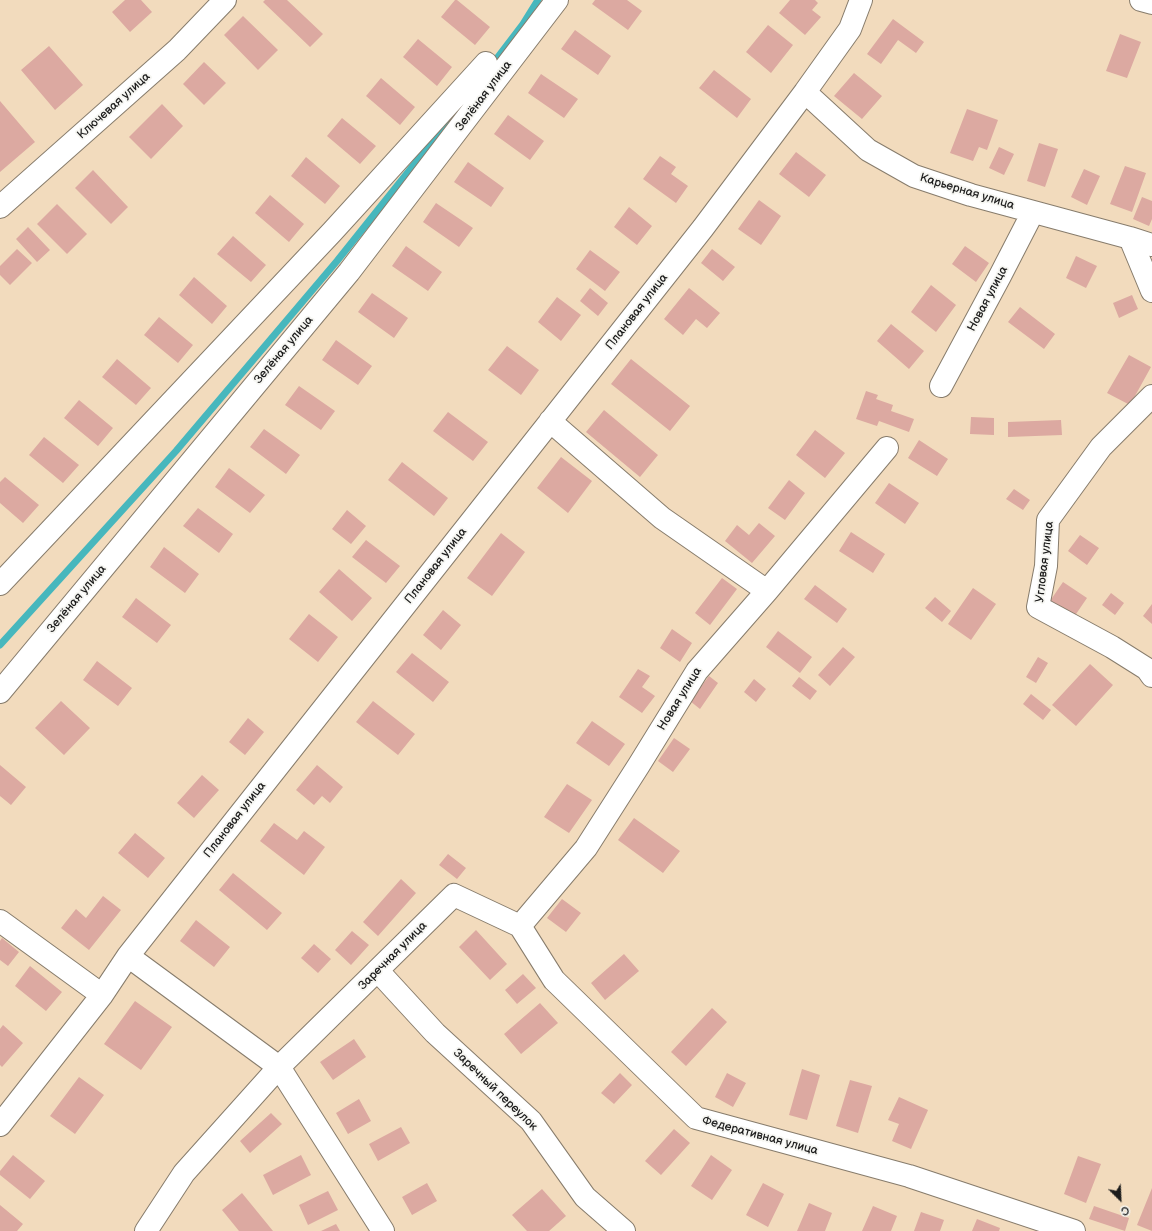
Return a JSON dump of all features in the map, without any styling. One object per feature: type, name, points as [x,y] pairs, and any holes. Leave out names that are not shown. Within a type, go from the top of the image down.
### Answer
[{"type":"street","name":"Ключевая улица","points":[[1,206],[177,50],[225,0]]},
{"type":"street","name":"Зелёная улица","points":[[0,692],[349,272],[557,0]]},
{"type":"street","name":"Плановая улица","points":[[0,1125],[102,995],[128,956],[703,228],[805,92],[850,28],[861,0]]},
{"type":"street","points":[[1141,0],[1152,3]]},
{"type":"street","name":"Зелёная улица","points":[[0,584],[327,238],[486,63]]},
{"type":"street","name":"Карьерная улица","points":[[805,92],[868,150],[914,176],[1033,212],[1152,245]]},
{"type":"street","name":"Новая улица","points":[[941,386],[1033,212]]},
{"type":"street","points":[[1130,238],[1152,291]]},
{"type":"street","name":"Угловая улица","points":[[1152,396],[1100,447],[1048,520],[1046,566],[1038,607],[1112,647],[1147,669],[1152,676]]},
{"type":"street","points":[[550,421],[662,518],[767,591]]},
{"type":"street","name":"Новая улица","points":[[520,926],[586,848],[639,765],[696,670],[767,591],[887,448]]},
{"type":"street","name":"Заречная улица","points":[[146,1231],[184,1173],[279,1067],[454,895],[520,926]]},
{"type":"street","points":[[0,921],[102,995]]},
{"type":"street","name":"Федеративная улица","points":[[520,926],[554,980],[696,1118],[909,1176],[1074,1231]]},
{"type":"street","points":[[128,956],[279,1067],[383,1231]]},
{"type":"street","name":"Заречный переулок","points":[[378,971],[435,1033],[531,1122],[585,1197],[624,1231]]},
{"type":"building","points":[[125,0],[141,0],[152,12],[130,32],[112,12]]},
{"type":"building","points":[[265,0],[287,0],[323,34],[310,47],[263,2]]},
{"type":"building","points":[[455,0],[457,0],[490,27],[475,45],[441,17]]},
{"type":"building","points":[[595,0],[627,0],[642,11],[628,30],[592,4]]},
{"type":"building","points":[[790,0],[815,0],[818,3],[812,10],[821,17],[805,35],[779,13]]},
{"type":"building","points":[[243,16],[278,50],[258,70],[224,35]]},
{"type":"building","points":[[893,19],[924,42],[916,53],[898,40],[881,64],[867,54]]},
{"type":"building","points":[[768,25],[793,45],[771,73],[746,52]]},
{"type":"building","points":[[575,30],[611,56],[598,75],[561,49]]},
{"type":"building","points":[[1120,34],[1141,42],[1127,78],[1106,71]]},
{"type":"building","points":[[418,39],[452,67],[437,86],[403,57]]},
{"type":"building","points":[[49,46],[83,85],[55,110],[21,70]]},
{"type":"building","points":[[204,62],[226,83],[204,105],[183,84]]},
{"type":"building","points":[[714,70],[751,99],[737,118],[699,88]]},
{"type":"building","points":[[854,73],[882,96],[862,119],[834,96]]},
{"type":"building","points":[[541,74],[578,99],[564,118],[528,93]]},
{"type":"building","points":[[381,78],[415,107],[400,125],[366,96]]},
{"type":"building","points":[[0,101],[35,142],[0,172]]},
{"type":"building","points":[[162,104],[183,126],[151,159],[129,137]]},
{"type":"building","points":[[967,109],[998,120],[987,150],[979,147],[973,161],[950,153]]},
{"type":"building","points":[[508,115],[544,141],[530,160],[494,134]]},
{"type":"building","points":[[342,118],[376,146],[360,164],[327,136]]},
{"type":"building","points":[[1039,143],[1058,149],[1045,187],[1027,181]]},
{"type":"building","points":[[999,147],[1014,154],[1004,175],[989,168]]},
{"type":"building","points":[[796,152],[826,175],[809,197],[779,174]]},
{"type":"building","points":[[660,156],[676,167],[671,174],[688,186],[676,203],[643,179]]},
{"type":"building","points":[[306,157],[340,186],[325,204],[291,176]]},
{"type":"building","points":[[468,162],[504,188],[491,207],[454,182]]},
{"type":"building","points":[[1125,166],[1146,173],[1132,212],[1110,204]]},
{"type":"building","points":[[1084,169],[1100,176],[1087,205],[1071,197]]},
{"type":"building","points":[[93,170],[128,207],[111,224],[75,188]]},
{"type":"building","points":[[270,195],[304,224],[289,242],[255,213]]},
{"type":"building","points":[[1142,197],[1152,201],[1152,219],[1149,226],[1133,219]]},
{"type":"building","points":[[759,200],[781,216],[761,245],[738,229]]},
{"type":"building","points":[[436,203],[473,228],[459,247],[423,222]]},
{"type":"building","points":[[57,204],[87,234],[67,254],[37,224]]},
{"type":"building","points":[[629,207],[652,226],[637,245],[614,227]]},
{"type":"building","points":[[28,227],[50,250],[37,262],[16,239]]},
{"type":"building","points":[[233,236],[266,265],[251,282],[217,254]]},
{"type":"building","points":[[406,246],[442,272],[428,291],[392,266]]},
{"type":"building","points":[[965,246],[989,263],[976,282],[952,264]]},
{"type":"building","points":[[17,249],[32,263],[10,285],[0,275],[0,266]]},
{"type":"building","points":[[712,249],[735,267],[723,281],[701,263]]},
{"type":"building","points":[[590,250],[620,272],[605,291],[576,269]]},
{"type":"building","points":[[1076,256],[1097,266],[1086,288],[1066,278]]},
{"type":"building","points":[[194,277],[227,306],[212,324],[179,295]]},
{"type":"building","points":[[931,285],[956,305],[936,332],[911,312]]},
{"type":"building","points":[[590,288],[608,303],[598,316],[580,301]]},
{"type":"building","points":[[689,288],[720,313],[707,328],[696,319],[683,335],[664,319]]},
{"type":"building","points":[[372,293],[408,318],[394,338],[358,312]]},
{"type":"building","points":[[1132,295],[1138,309],[1119,318],[1113,303]]},
{"type":"building","points":[[557,297],[581,315],[561,341],[538,322]]},
{"type":"building","points":[[1020,307],[1055,334],[1044,349],[1008,322]]},
{"type":"building","points":[[159,317],[193,345],[178,363],[144,335]]},
{"type":"building","points":[[891,324],[924,351],[909,369],[877,341]]},
{"type":"building","points":[[336,340],[372,366],[358,385],[322,360]]},
{"type":"building","points":[[507,346],[539,370],[521,395],[488,370]]},
{"type":"building","points":[[1129,355],[1151,367],[1130,405],[1107,393]]},
{"type":"building","points":[[117,359],[151,388],[136,405],[102,377]]},
{"type":"building","points":[[631,359],[690,406],[670,431],[611,384]]},
{"type":"building","points":[[299,386],[335,411],[321,430],[285,405]]},
{"type":"building","points":[[866,391],[878,395],[876,399],[893,405],[891,411],[914,419],[909,432],[879,421],[877,426],[856,419]]},
{"type":"building","points":[[79,400],[113,428],[98,446],[64,418]]},
{"type":"building","points":[[604,410],[658,455],[640,477],[586,432]]},
{"type":"building","points":[[448,412],[488,442],[473,461],[433,431]]},
{"type":"building","points":[[971,417],[994,418],[994,435],[970,434]]},
{"type":"building","points":[[1061,420],[1062,435],[1008,437],[1008,422]]},
{"type":"building","points":[[264,429],[300,455],[286,474],[250,447]]},
{"type":"building","points":[[815,430],[845,453],[825,478],[796,455]]},
{"type":"building","points":[[44,437],[79,465],[63,483],[29,455]]},
{"type":"building","points":[[919,440],[948,459],[937,476],[908,458]]},
{"type":"building","points":[[561,457],[592,481],[568,513],[537,488]]},
{"type":"building","points":[[402,462],[448,498],[434,516],[388,480]]},
{"type":"building","points":[[229,468],[265,495],[250,513],[215,487]]},
{"type":"building","points":[[5,477],[39,505],[23,523],[0,503],[0,482]]},
{"type":"building","points":[[789,480],[805,493],[785,520],[768,508]]},
{"type":"building","points":[[889,483],[919,503],[905,524],[875,503]]},
{"type":"building","points":[[1014,489],[1030,500],[1023,510],[1006,499]]},
{"type":"building","points":[[198,508],[233,534],[219,553],[183,526]]},
{"type":"building","points":[[347,510],[366,526],[351,544],[332,529]]},
{"type":"building","points":[[759,523],[775,536],[752,563],[725,541],[737,525],[749,535]]},
{"type":"building","points":[[851,532],[885,554],[873,573],[839,551]]},
{"type":"building","points":[[501,533],[525,552],[492,596],[467,578]]},
{"type":"building","points":[[1080,535],[1099,548],[1087,565],[1068,551]]},
{"type":"building","points":[[366,540],[400,566],[386,583],[352,557]]},
{"type":"building","points":[[164,547],[199,574],[185,593],[150,567]]},
{"type":"building","points":[[339,569],[372,598],[352,621],[319,592]]},
{"type":"building","points":[[722,578],[737,589],[710,625],[695,613]]},
{"type":"building","points":[[1063,582],[1087,598],[1074,617],[1050,601]]},
{"type":"building","points":[[815,585],[847,609],[837,623],[804,599]]},
{"type":"building","points":[[973,588],[996,604],[971,640],[948,624]]},
{"type":"building","points":[[1111,593],[1124,603],[1115,615],[1102,605]]},
{"type":"building","points":[[935,597],[951,611],[942,622],[925,608]]},
{"type":"building","points":[[136,598],[171,625],[157,643],[122,617]]},
{"type":"building","points":[[1152,604],[1152,624],[1143,616]]},
{"type":"building","points":[[443,610],[461,625],[441,650],[423,635]]},
{"type":"building","points":[[309,614],[338,637],[318,662],[289,639]]},
{"type":"building","points":[[672,629],[692,643],[680,662],[660,648]]},
{"type":"building","points":[[778,631],[812,657],[800,673],[766,647]]},
{"type":"building","points":[[843,647],[855,657],[830,686],[818,675]]},
{"type":"building","points":[[412,653],[449,682],[433,702],[396,672]]},
{"type":"building","points":[[1038,657],[1048,663],[1036,683],[1026,677]]},
{"type":"building","points":[[97,661],[132,688],[118,706],[83,680]]},
{"type":"building","points":[[1090,664],[1113,685],[1076,726],[1052,705]]},
{"type":"building","points":[[638,669],[650,676],[642,687],[655,696],[642,713],[619,697]]},
{"type":"building","points":[[709,676],[718,683],[700,709],[690,701]]},
{"type":"building","points":[[799,677],[817,691],[810,700],[792,686]]},
{"type":"building","points":[[754,679],[766,689],[756,702],[744,692]]},
{"type":"building","points":[[1031,694],[1051,710],[1043,720],[1023,704]]},
{"type":"building","points":[[61,701],[90,728],[64,755],[35,728]]},
{"type":"building","points":[[373,701],[415,734],[398,755],[356,722]]},
{"type":"building","points":[[248,718],[264,732],[245,755],[229,742]]},
{"type":"building","points":[[592,721],[625,744],[609,766],[576,743]]},
{"type":"building","points":[[674,738],[690,749],[673,772],[658,761]]},
{"type":"building","points":[[0,765],[26,787],[11,805],[0,796]]},
{"type":"building","points":[[317,765],[343,787],[330,803],[322,796],[314,805],[296,790]]},
{"type":"building","points":[[202,775],[219,790],[194,818],[177,803]]},
{"type":"building","points":[[567,784],[592,800],[569,833],[544,817]]},
{"type":"building","points":[[634,818],[680,851],[663,873],[618,840]]},
{"type":"building","points":[[274,823],[297,840],[304,831],[325,847],[304,875],[260,841]]},
{"type":"building","points":[[135,833],[165,858],[148,878],[118,853]]},
{"type":"building","points":[[448,854],[466,868],[457,879],[439,865]]},
{"type":"building","points":[[233,873],[282,913],[267,930],[219,890]]},
{"type":"building","points":[[401,879],[416,893],[378,936],[363,922]]},
{"type":"building","points":[[103,896],[121,910],[89,950],[61,928],[76,909],[86,918]]},
{"type":"building","points":[[562,899],[581,913],[566,932],[547,918]]},
{"type":"building","points":[[196,920],[230,947],[214,967],[180,941]]},
{"type":"building","points":[[476,930],[507,964],[490,980],[459,947]]},
{"type":"building","points":[[352,931],[369,945],[351,965],[335,950]]},
{"type":"building","points":[[2,938],[19,952],[8,966],[0,960],[0,941]]},
{"type":"building","points":[[314,944],[331,959],[318,973],[301,958]]},
{"type":"building","points":[[624,954],[639,971],[605,1000],[591,983]]},
{"type":"building","points":[[30,966],[62,992],[46,1011],[15,986]]},
{"type":"building","points":[[523,974],[536,988],[517,1004],[505,990]]},
{"type":"building","points":[[135,1001],[172,1027],[141,1070],[104,1044]]},
{"type":"building","points":[[540,1003],[558,1023],[521,1054],[504,1034]]},
{"type":"building","points":[[712,1008],[727,1022],[686,1066],[671,1052]]},
{"type":"building","points":[[3,1025],[23,1043],[2,1067],[0,1065],[0,1029]]},
{"type":"building","points":[[354,1039],[366,1057],[333,1080],[320,1062]]},
{"type":"building","points":[[802,1069],[820,1075],[807,1120],[789,1115]]},
{"type":"building","points":[[620,1073],[632,1085],[614,1104],[601,1093]]},
{"type":"building","points":[[727,1073],[746,1083],[733,1107],[715,1097]]},
{"type":"building","points":[[79,1077],[104,1095],[75,1134],[50,1116]]},
{"type":"building","points":[[850,1080],[872,1086],[858,1133],[836,1126]]},
{"type":"building","points":[[899,1097],[928,1110],[911,1149],[892,1141],[899,1124],[888,1120]]},
{"type":"building","points":[[359,1099],[371,1121],[348,1134],[336,1113]]},
{"type":"building","points":[[271,1113],[282,1124],[250,1153],[240,1141]]},
{"type":"building","points":[[401,1127],[410,1143],[378,1161],[369,1144]]},
{"type":"building","points":[[674,1129],[690,1143],[661,1175],[645,1161]]},
{"type":"building","points":[[13,1155],[45,1181],[30,1199],[0,1175],[0,1171]]},
{"type":"building","points":[[301,1155],[311,1175],[273,1195],[263,1175]]},
{"type":"building","points":[[711,1155],[732,1170],[712,1200],[691,1186]]},
{"type":"building","points":[[1078,1156],[1101,1164],[1086,1203],[1064,1194]]},
{"type":"building","points":[[427,1183],[437,1201],[412,1215],[402,1197]]},
{"type":"building","points":[[763,1183],[784,1194],[768,1227],[746,1215]]},
{"type":"building","points":[[1152,1188],[1152,1231],[1137,1225]]},
{"type":"building","points":[[542,1189],[566,1216],[549,1231],[527,1231],[512,1215]]},
{"type":"building","points":[[328,1191],[338,1210],[308,1225],[299,1205]]},
{"type":"building","points":[[242,1193],[273,1231],[239,1231],[222,1210]]},
{"type":"building","points":[[809,1203],[832,1213],[825,1231],[797,1231]]},
{"type":"building","points":[[0,1205],[23,1224],[17,1231],[0,1231]]},
{"type":"building","points":[[873,1206],[897,1216],[891,1231],[862,1231]]},
{"type":"building","points":[[1094,1206],[1129,1218],[1125,1231],[1089,1219]]},
{"type":"building","points":[[921,1212],[944,1220],[940,1231],[914,1231]]},
{"type":"building","points":[[977,1219],[1000,1228],[999,1231],[972,1231]]},
{"type":"building","points":[[336,1224],[340,1231],[321,1231]]},
{"type":"waterway","points":[[491,66],[523,24],[538,0]]},
{"type":"waterway","points":[[0,645],[176,451],[337,261],[461,106]]}]
